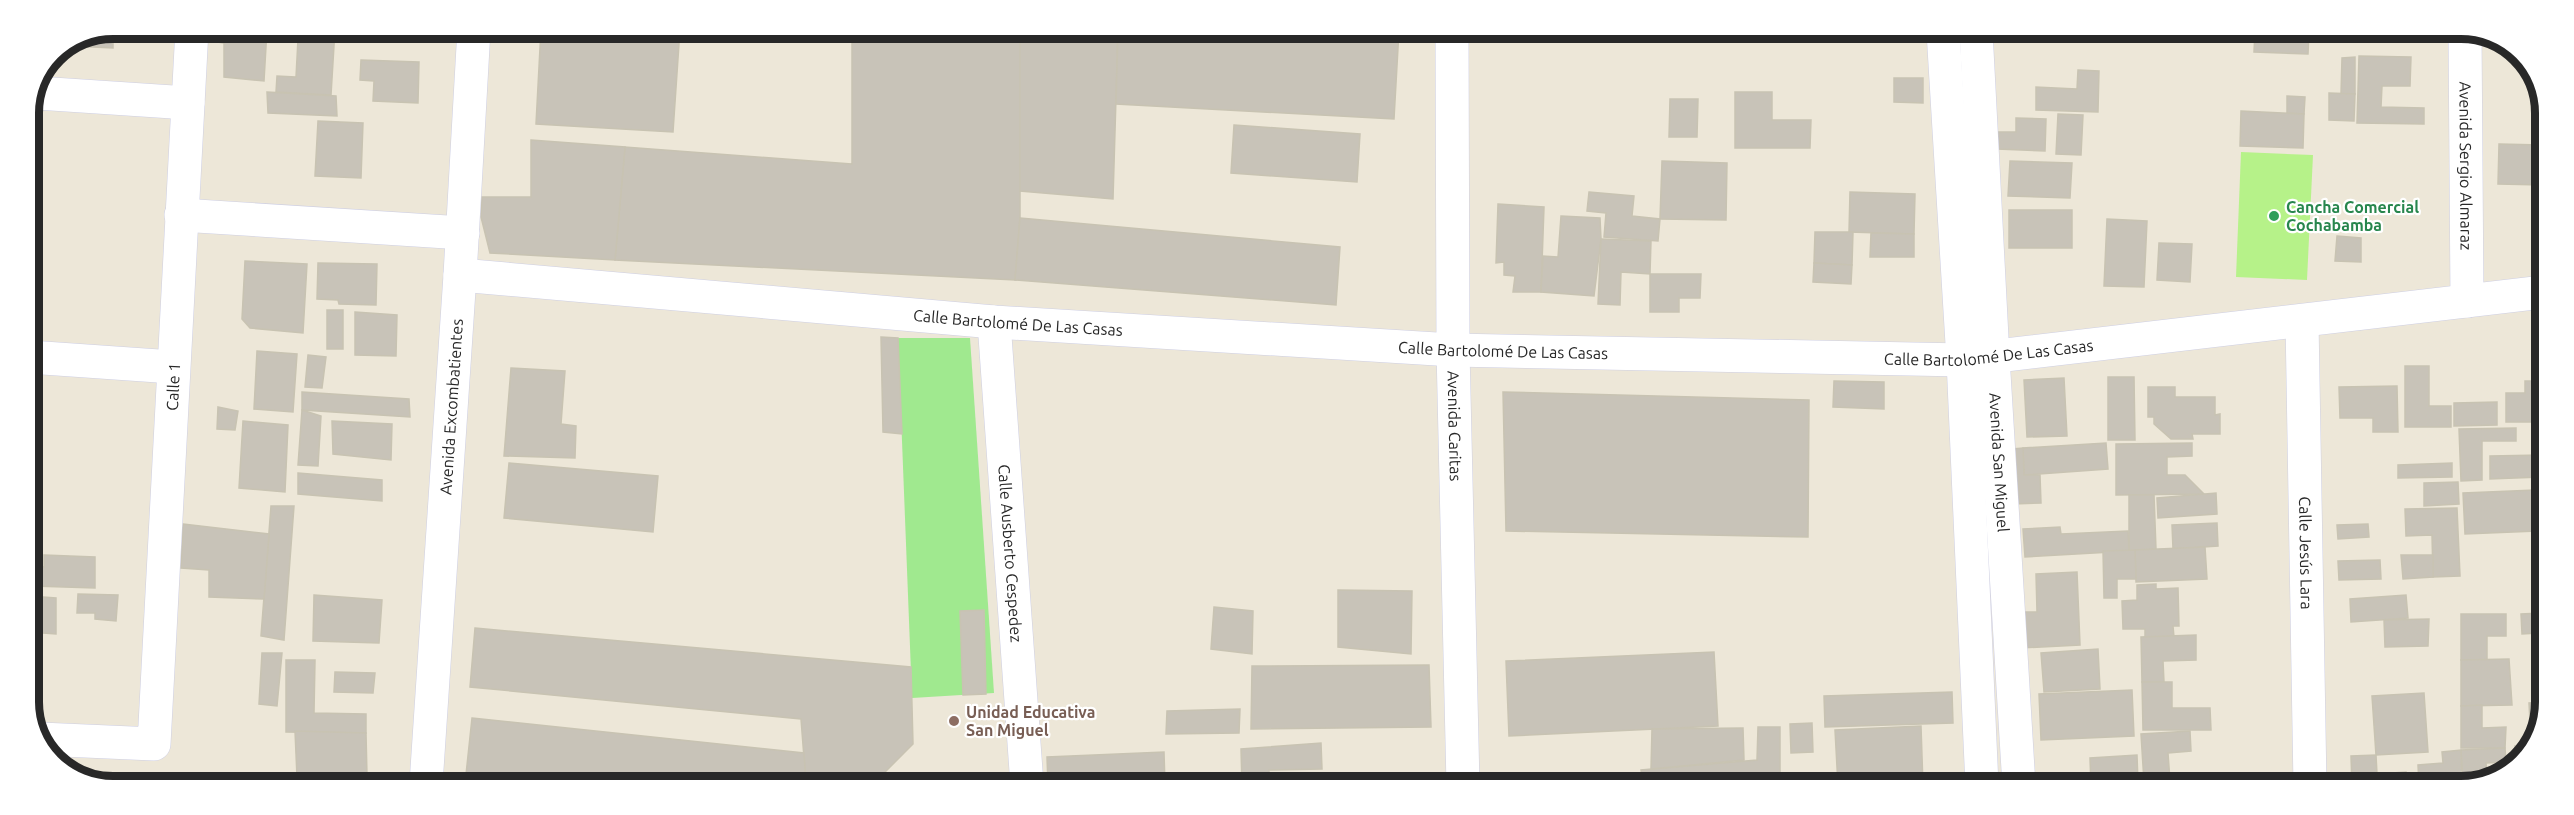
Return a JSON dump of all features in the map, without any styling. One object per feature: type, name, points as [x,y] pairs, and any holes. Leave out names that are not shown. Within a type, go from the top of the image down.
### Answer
[{"type":"street","name":"Calle 1","points":[[49,739],[154,744],[191,39]]},
{"type":"street","name":"Avenida Excombatientes","points":[[427,776],[463,234],[473,39]]},
{"type":"street","name":"Avenida Caritas","points":[[1452,39],[1454,350],[1463,776]]},
{"type":"street","name":"Avenida San Miguel","points":[[1944,39],[1978,359],[2018,776]]},
{"type":"street","name":"Avenida San Miguel","points":[[1976,39],[1982,776]]},
{"type":"street","name":"Avenida Sergio Almaraz","points":[[2465,39],[2467,300]]},
{"type":"street","points":[[42,93],[188,103]]},
{"type":"street","points":[[181,215],[463,234]]},
{"type":"street","name":"Calle Bartolomé De Las Casas","points":[[460,275],[993,322],[1454,350],[1978,359],[2535,293]]},
{"type":"street","name":"Calle Jesús Lara","points":[[2302,321],[2310,776]]},
{"type":"street","name":"Calle Ausberto Cespedez","points":[[993,322],[1026,776]]},
{"type":"street","points":[[39,358],[173,367]]},
{"type":"green space","name":"Cancha Comercial Cochabamba","points":[[2241,152],[2313,155],[2307,280],[2236,277]]},
{"type":"green space","points":[[898,338],[970,338],[994,693],[912,698]]},
{"type":"building","points":[[113,39],[113,48],[81,46],[98,40]]},
{"type":"building","points":[[218,39],[266,39],[264,81],[224,77],[224,43],[218,42]]},
{"type":"building","points":[[298,39],[334,39],[331,95],[276,92],[277,76],[296,77]]},
{"type":"building","points":[[540,39],[679,39],[673,132],[536,124]]},
{"type":"building","points":[[852,39],[1020,39],[1020,218],[1015,280],[615,260],[625,147],[852,164]]},
{"type":"building","points":[[1020,39],[1118,39],[1113,199],[1020,191]]},
{"type":"building","points":[[1118,39],[1398,39],[1394,119],[1116,104]]},
{"type":"building","points":[[2035,39],[2063,39],[2063,41]]},
{"type":"building","points":[[2255,39],[2309,39],[2308,54],[2254,52]]},
{"type":"building","points":[[2359,56],[2411,57],[2410,86],[2382,86],[2381,107],[2424,108],[2424,124],[2357,123]]},
{"type":"building","points":[[2355,57],[2355,94],[2341,94],[2342,58]]},
{"type":"building","points":[[361,60],[419,62],[418,103],[373,101],[374,81],[360,80]]},
{"type":"building","points":[[2078,70],[2099,71],[2098,112],[2036,110],[2036,87],[2077,89]]},
{"type":"building","points":[[1894,78],[1923,78],[1923,103],[1894,102]]},
{"type":"building","points":[[267,92],[336,96],[337,116],[268,113]]},
{"type":"building","points":[[1735,92],[1772,92],[1772,120],[1811,120],[1810,148],[1735,148]]},
{"type":"building","points":[[2329,93],[2355,94],[2354,121],[2329,120]]},
{"type":"building","points":[[2287,96],[2305,97],[2304,114],[2287,113]]},
{"type":"building","points":[[1670,99],[1698,99],[1697,137],[1669,137]]},
{"type":"building","points":[[2241,111],[2304,114],[2303,148],[2240,146]]},
{"type":"building","points":[[2058,114],[2083,115],[2081,155],[2056,154]]},
{"type":"building","points":[[2016,118],[2046,119],[2045,151],[1997,149],[1998,132],[2016,132]]},
{"type":"building","points":[[318,121],[363,123],[361,178],[315,176]]},
{"type":"building","points":[[1234,125],[1360,134],[1357,182],[1231,173]]},
{"type":"building","points":[[531,140],[625,147],[615,260],[490,253],[481,217],[482,197],[531,197]]},
{"type":"building","points":[[2499,144],[2535,145],[2535,185],[2498,184]]},
{"type":"building","points":[[1662,161],[1727,163],[1726,220],[1660,219]]},
{"type":"building","points":[[2010,161],[2072,163],[2070,198],[2008,196]]},
{"type":"building","points":[[1589,192],[1634,196],[1632,216],[1660,219],[1658,241],[1604,237],[1606,213],[1587,211]]},
{"type":"building","points":[[1850,192],[1915,194],[1914,234],[1849,232]]},
{"type":"building","points":[[1498,204],[1544,207],[1541,292],[1513,292],[1515,276],[1504,275],[1504,262],[1496,263]]},
{"type":"building","points":[[2009,210],[2072,210],[2072,248],[2009,248]]},
{"type":"building","points":[[1561,216],[1600,218],[1601,239],[1594,296],[1541,292],[1543,256],[1558,257]]},
{"type":"building","points":[[1020,218],[1340,247],[1336,305],[1015,280]]},
{"type":"building","points":[[2107,219],[2147,221],[2144,287],[2104,286]]},
{"type":"building","points":[[1815,232],[1853,232],[1852,265],[1814,263]]},
{"type":"building","points":[[1871,233],[1914,234],[1914,257],[1870,257]]},
{"type":"building","points":[[2337,236],[2361,238],[2361,262],[2335,261]]},
{"type":"building","points":[[1601,239],[1651,241],[1650,274],[1621,272],[1620,305],[1598,304]]},
{"type":"building","points":[[2159,243],[2192,244],[2190,282],[2157,280]]},
{"type":"building","points":[[245,261],[307,264],[303,333],[250,328],[242,319]]},
{"type":"building","points":[[318,263],[377,264],[376,305],[339,304],[338,300],[317,299]]},
{"type":"building","points":[[1814,263],[1852,265],[1851,284],[1813,282]]},
{"type":"building","points":[[1650,274],[1701,274],[1700,298],[1679,298],[1679,312],[1650,312]]},
{"type":"building","points":[[327,310],[343,310],[343,349],[327,349]]},
{"type":"building","points":[[355,312],[397,315],[396,356],[355,355]]},
{"type":"building","points":[[881,337],[898,338],[902,434],[883,432]]},
{"type":"building","points":[[257,351],[297,354],[293,412],[254,409]]},
{"type":"building","points":[[308,355],[326,357],[322,388],[305,387]]},
{"type":"building","points":[[2405,366],[2429,366],[2429,406],[2451,406],[2451,427],[2405,427]]},
{"type":"building","points":[[511,368],[565,371],[561,424],[576,426],[575,458],[504,456]]},
{"type":"building","points":[[2108,377],[2134,377],[2135,440],[2108,440]]},
{"type":"building","points":[[2064,378],[2067,436],[2027,437],[2024,380]]},
{"type":"building","points":[[1834,381],[1884,382],[1884,409],[1833,407]]},
{"type":"building","points":[[2525,381],[2535,381],[2535,422],[2506,422],[2506,393],[2525,393]]},
{"type":"building","points":[[2397,386],[2398,432],[2373,432],[2373,418],[2340,418],[2339,387]]},
{"type":"building","points":[[2148,387],[2175,387],[2175,397],[2215,397],[2215,415],[2220,414],[2220,434],[2192,434],[2193,439],[2171,439],[2154,424],[2154,417],[2148,417]]},
{"type":"building","points":[[302,392],[409,399],[410,417],[302,410]]},
{"type":"building","points":[[1503,392],[1809,400],[1808,537],[1506,531]]},
{"type":"building","points":[[2497,402],[2497,425],[2454,426],[2454,403]]},
{"type":"building","points":[[218,407],[238,411],[235,430],[217,429]]},
{"type":"building","points":[[302,410],[321,416],[318,466],[298,465]]},
{"type":"building","points":[[243,421],[288,425],[285,492],[239,488]]},
{"type":"building","points":[[332,421],[392,424],[391,460],[333,454]]},
{"type":"building","points":[[2516,428],[2516,441],[2482,441],[2482,480],[2461,481],[2459,429]]},
{"type":"building","points":[[2106,443],[2108,469],[2024,475],[2023,448]]},
{"type":"building","points":[[2192,443],[2192,456],[2167,457],[2167,475],[2185,475],[2204,494],[2116,495],[2116,444]]},
{"type":"building","points":[[2023,448],[2024,475],[2040,475],[2041,503],[2013,504],[2012,449]]},
{"type":"building","points":[[2535,455],[2535,477],[2490,479],[2490,456]]},
{"type":"building","points":[[509,463],[658,476],[653,532],[504,518]]},
{"type":"building","points":[[2452,463],[2452,477],[2398,478],[2398,465]]},
{"type":"building","points":[[298,473],[382,480],[382,501],[298,494]]},
{"type":"building","points":[[2458,482],[2459,504],[2424,506],[2424,483]]},
{"type":"building","points":[[2535,490],[2535,531],[2465,534],[2463,493]]},
{"type":"building","points":[[2216,493],[2217,514],[2158,518],[2157,498]]},
{"type":"building","points":[[2129,495],[2154,495],[2156,549],[2129,551]]},
{"type":"building","points":[[271,506],[294,506],[284,640],[261,636]]},
{"type":"building","points":[[2457,508],[2460,576],[2433,577],[2432,535],[2406,536],[2405,509]]},
{"type":"building","points":[[2217,523],[2218,546],[2173,549],[2172,525]]},
{"type":"building","points":[[183,524],[269,534],[264,599],[209,597],[209,570],[181,568]]},
{"type":"building","points":[[2368,524],[2369,537],[2338,539],[2337,525]]},
{"type":"building","points":[[2060,527],[2061,534],[2128,531],[2129,551],[2025,557],[2023,529]]},
{"type":"building","points":[[2205,547],[2207,579],[2136,582],[2135,550]]},
{"type":"building","points":[[2135,550],[2136,579],[2117,579],[2117,598],[2104,598],[2103,551]]},
{"type":"building","points":[[44,555],[95,557],[95,588],[39,586],[39,566],[44,567]]},
{"type":"building","points":[[2401,555],[2433,555],[2433,577],[2403,579]]},
{"type":"building","points":[[2380,560],[2381,579],[2339,580],[2338,561]]},
{"type":"building","points":[[2077,572],[2080,645],[2020,648],[2019,612],[2037,612],[2036,574]]},
{"type":"building","points":[[2156,584],[2156,589],[2178,588],[2179,626],[2173,626],[2174,637],[2145,637],[2145,629],[2123,629],[2122,601],[2137,600],[2137,585]]},
{"type":"building","points":[[1338,590],[1412,591],[1411,654],[1338,647]]},
{"type":"building","points":[[78,594],[118,595],[116,621],[95,619],[95,613],[77,613]]},
{"type":"building","points":[[314,595],[382,600],[379,643],[313,641]]},
{"type":"building","points":[[2406,595],[2408,618],[2351,622],[2350,599]]},
{"type":"building","points":[[39,597],[56,598],[56,634],[39,633]]},
{"type":"building","points":[[1214,607],[1253,611],[1252,654],[1211,649]]},
{"type":"building","points":[[984,610],[986,694],[963,695],[960,611]]},
{"type":"building","points":[[2535,613],[2535,633],[2522,634],[2521,614]]},
{"type":"building","points":[[2461,614],[2506,614],[2506,636],[2487,636],[2487,660],[2461,660]]},
{"type":"building","points":[[2429,619],[2428,646],[2385,647],[2384,620]]},
{"type":"building","points":[[475,628],[911,667],[913,744],[881,776],[805,776],[801,719],[470,687]]},
{"type":"building","points":[[2196,635],[2196,660],[2163,661],[2164,682],[2142,682],[2141,637]]},
{"type":"building","points":[[2098,649],[2100,689],[2044,692],[2041,653]]},
{"type":"building","points":[[1714,652],[1718,726],[1509,736],[1506,661]]},
{"type":"building","points":[[262,653],[282,653],[277,706],[259,704]]},
{"type":"building","points":[[2509,659],[2512,705],[2461,706],[2461,660]]},
{"type":"building","points":[[286,660],[315,660],[314,713],[366,714],[366,733],[286,732]]},
{"type":"building","points":[[1429,665],[1431,727],[1251,729],[1252,666]]},
{"type":"building","points":[[335,672],[375,673],[373,693],[334,692]]},
{"type":"building","points":[[2142,682],[2172,682],[2172,708],[2210,708],[2211,730],[2143,730]]},
{"type":"building","points":[[2132,690],[2134,736],[2041,740],[2039,694]]},
{"type":"building","points":[[1952,692],[1953,723],[1825,727],[1824,696]]},
{"type":"building","points":[[2424,693],[2428,752],[2376,755],[2372,696]]},
{"type":"building","points":[[2529,703],[2535,703],[2532,722],[2530,722]]},
{"type":"building","points":[[2482,705],[2482,728],[2506,727],[2505,748],[2461,748],[2461,706]]},
{"type":"building","points":[[1240,709],[1239,733],[1166,734],[1167,711]]},
{"type":"building","points":[[472,718],[804,753],[805,776],[466,776]]},
{"type":"building","points":[[1812,723],[1813,752],[1791,753],[1790,724]]},
{"type":"building","points":[[1921,726],[1923,776],[1837,776],[1835,730]]},
{"type":"building","points":[[1758,727],[1780,727],[1780,776],[1642,776],[1641,770],[1757,760]]},
{"type":"building","points":[[1743,728],[1744,760],[1651,769],[1652,729]]},
{"type":"building","points":[[295,731],[366,733],[367,776],[297,776]]},
{"type":"building","points":[[2190,731],[2191,751],[2168,753],[2170,776],[2144,776],[2141,734]]},
{"type":"building","points":[[1321,743],[1322,769],[1269,770],[1269,776],[1242,776],[1241,749]]},
{"type":"building","points":[[2505,748],[2506,761],[2486,763],[2487,771],[2462,776],[2461,750]]},
{"type":"building","points":[[2461,750],[2462,776],[2419,776],[2418,765],[2443,763],[2442,752]]},
{"type":"building","points":[[1164,752],[1165,776],[1048,776],[1047,757]]},
{"type":"building","points":[[2137,755],[2138,776],[2091,776],[2090,758]]},
{"type":"building","points":[[2376,755],[2377,774],[2406,772],[2406,776],[2352,776],[2351,756]]},
{"type":"place","name":"Cancha Comercial Cochabamba","points":[[2274,216]]},
{"type":"place","name":"Unidad Educativa San Miguel","points":[[954,721]]}]
